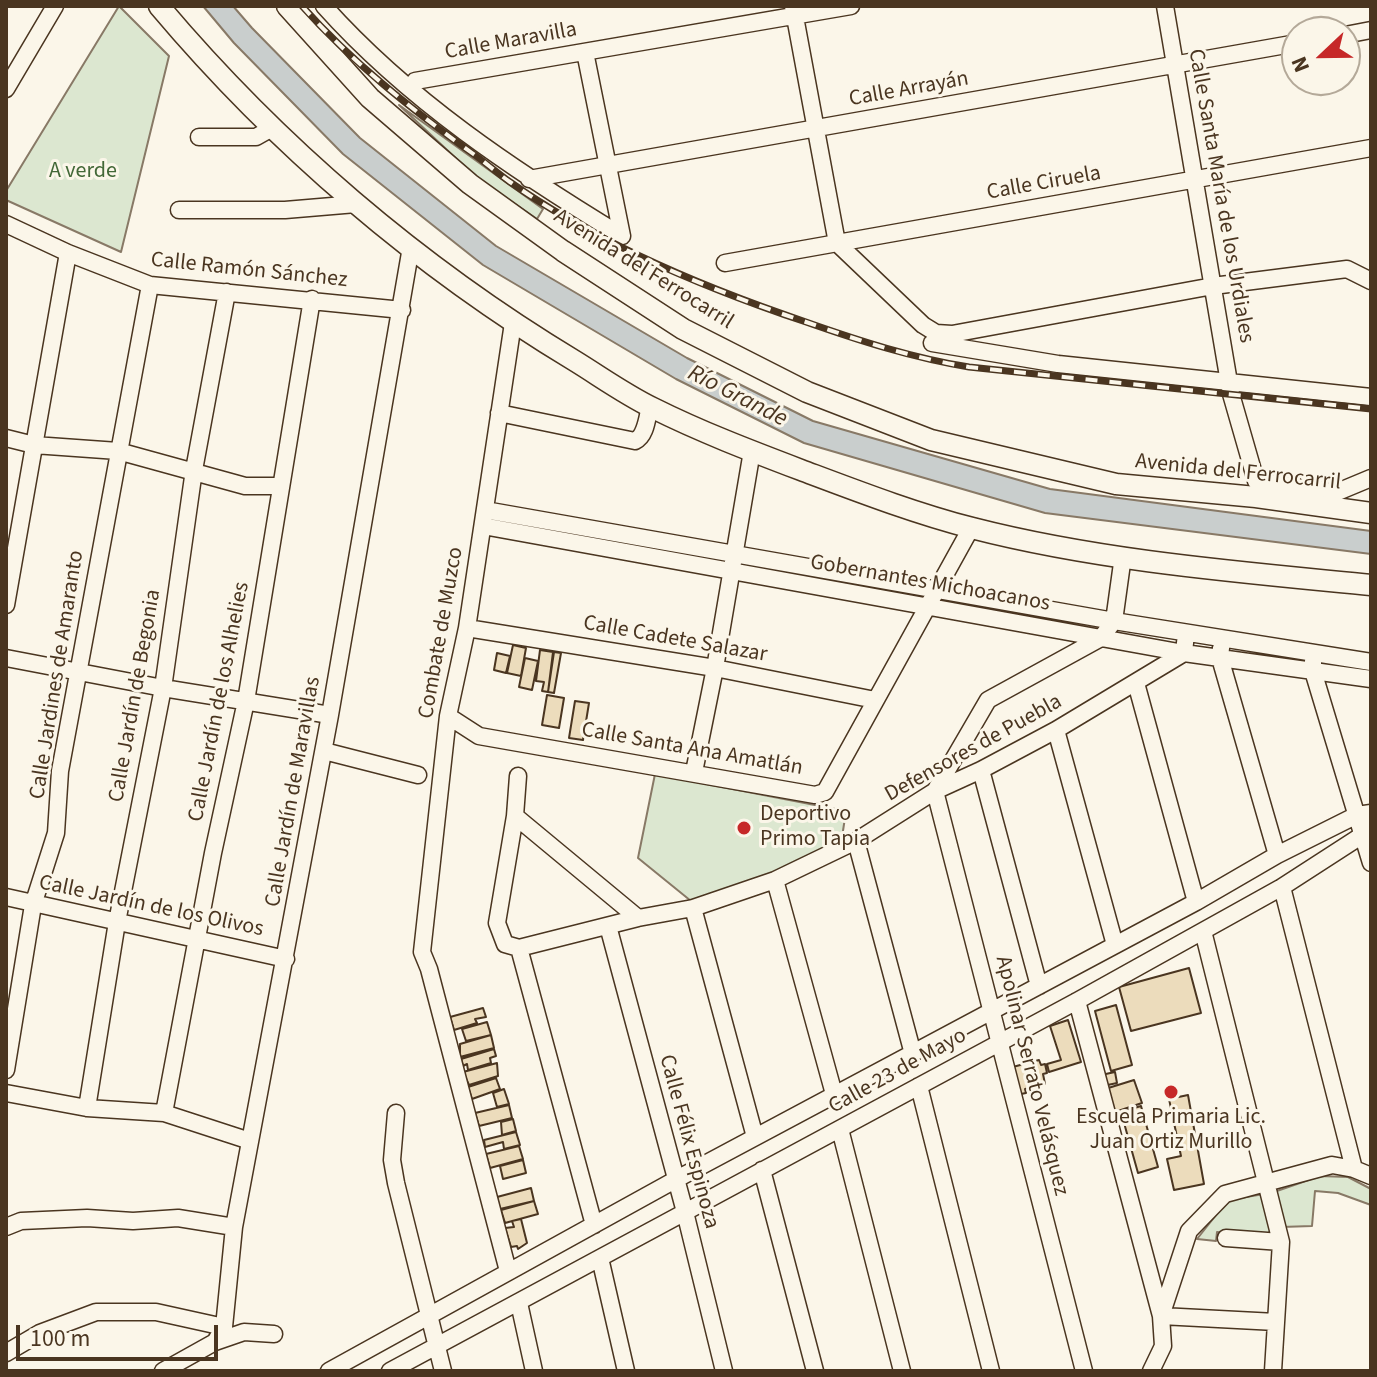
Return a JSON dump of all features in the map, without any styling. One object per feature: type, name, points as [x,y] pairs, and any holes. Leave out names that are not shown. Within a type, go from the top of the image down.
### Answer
[{"type":"main road","points":[[159,6],[272,128],[356,204],[513,323],[650,406],[752,451],[867,495],[971,528],[1184,566],[1371,585]]},
{"type":"main road","name":"Avenida del Ferrocarril","points":[[287,6],[370,98],[470,184],[563,251],[683,329],[807,392],[931,440],[1116,484],[1256,497],[1371,513]]},
{"type":"street","points":[[6,89],[55,6]]},
{"type":"street","name":"Avenida del Ferrocarril","points":[[324,6],[402,83],[529,179],[622,236],[608,165]]},
{"type":"street","name":"Calle Maravilla","points":[[415,81],[794,11],[851,6]]},
{"type":"street","name":"Calle Santa María de los Urdiales","points":[[1165,6],[1230,387],[1256,481],[1335,493],[1371,478]]},
{"type":"street","points":[[794,11],[837,243],[934,338],[1058,364],[1230,387],[1371,397]]},
{"type":"street","name":"Calle Arrayán","points":[[529,179],[1281,46]]},
{"type":"street","points":[[585,52],[608,165]]},
{"type":"street","points":[[199,137],[256,137],[272,128]]},
{"type":"street","name":"Calle Ciruela","points":[[725,263],[1371,148]]},
{"type":"street","points":[[179,210],[285,210],[356,204]]},
{"type":"street","name":"Calle Ramón Sánchez","points":[[6,224],[68,253],[150,285],[402,310]]},
{"type":"street","name":"Calle Jardín de Maravillas","points":[[220,1335],[234,1227],[324,751],[411,247]]},
{"type":"street","points":[[6,605],[68,253]]},
{"type":"street","points":[[934,338],[1213,286],[1347,269],[1371,281]]},
{"type":"street","name":"Calle Jardines de Amaranto","points":[[6,1070],[33,905],[56,833],[60,771],[150,285]]},
{"type":"street","name":"Calle Jardín de Begonia","points":[[87,1108],[117,922],[163,688],[194,470],[227,292]]},
{"type":"street","name":"Calle Jardín de los Alhelies","points":[[164,1113],[213,853],[246,701],[312,299]]},
{"type":"street","name":"Combate de Muzco","points":[[508,1271],[422,952],[448,716],[467,628],[513,323]]},
{"type":"street","points":[[499,413],[635,441],[640,439],[650,406]]},
{"type":"street","points":[[6,438],[34,445],[118,451],[245,486],[281,486]]},
{"type":"street","points":[[694,772],[752,451]]},
{"type":"street","name":"Gobernantes Michoacanos","points":[[484,518],[732,562],[926,605],[1101,638],[1371,679]]},
{"type":"street","name":"Calle Santa Ana Amatlán","points":[[448,716],[479,736],[815,795],[825,792],[971,528]]},
{"type":"street","points":[[935,791],[988,700],[1101,638],[1114,621],[1123,556]]},
{"type":"street","name":"Gobernantes Michoacanos","points":[[732,562],[935,589],[1371,662]]},
{"type":"street","name":"Calle Cadete Salazar","points":[[467,628],[715,668],[875,700]]},
{"type":"street","points":[[1184,653],[1186,633]]},
{"type":"street","points":[[1222,639],[1220,658],[1277,855]]},
{"type":"street","name":"Defensores de Puebla","points":[[512,946],[693,908],[775,880],[856,841],[935,791],[1056,730],[1184,653]]},
{"type":"street","points":[[1314,653],[1313,671],[1366,822],[1371,863]]},
{"type":"street","points":[[6,658],[330,715]]},
{"type":"street","points":[[1136,683],[1196,902]]},
{"type":"street","points":[[1056,730],[1115,945]]},
{"type":"street","points":[[324,751],[418,775]]},
{"type":"street","points":[[981,770],[1039,986]]},
{"type":"street","points":[[518,776],[515,816],[497,923],[512,946],[594,1225]]},
{"type":"street","name":"Apolinar Serrato Velásquez","points":[[935,791],[1084,1371]]},
{"type":"street","points":[[515,816],[638,918]]},
{"type":"street","name":"Calle 23 de Mayo","points":[[329,1371],[428,1314],[1196,902],[1277,855],[1366,822]]},
{"type":"street","name":"Calle 23 de Mayo","points":[[390,1371],[1077,1001],[1282,887],[1366,822]]},
{"type":"street","points":[[856,841],[913,1054]]},
{"type":"street","points":[[775,880],[834,1094]]},
{"type":"street","points":[[1282,887],[1354,1169]]},
{"type":"street","name":"Calle Jardín de los Olivos","points":[[6,897],[286,959]]},
{"type":"street","points":[[693,908],[755,1137]]},
{"type":"street","name":"Calle Félix Espinoza","points":[[608,926],[724,1371]]},
{"type":"street","points":[[1203,931],[1281,1242],[1273,1371]]},
{"type":"street","points":[[1077,1001],[1161,1316],[1163,1346],[1151,1371]]},
{"type":"street","points":[[919,1086],[991,1371]]},
{"type":"street","points":[[6,1093],[87,1108],[164,1113],[250,1141]]},
{"type":"street","points":[[396,1113],[392,1160],[396,1183],[443,1371]]},
{"type":"street","points":[[840,1129],[902,1371]]},
{"type":"street","points":[[1161,1316],[1189,1231],[1225,1194],[1332,1165],[1371,1176]]},
{"type":"street","points":[[762,1170],[815,1371]]},
{"type":"street","points":[[6,1227],[21,1221],[87,1218],[133,1221],[178,1218],[234,1227]]},
{"type":"street","points":[[1226,1238],[1281,1242]]},
{"type":"street","points":[[600,1258],[626,1371]]},
{"type":"street","points":[[519,1303],[534,1371]]},
{"type":"street","points":[[6,1353],[40,1333],[96,1312],[156,1312],[220,1335]]},
{"type":"street","points":[[1161,1316],[1276,1322]]},
{"type":"street","points":[[163,1371],[220,1335],[244,1332],[274,1334]]},
{"type":"green space","name":"A verde","points":[[119,6],[169,56],[121,252],[6,200],[6,191]]},
{"type":"green space","points":[[399,105],[543,209],[537,219],[477,178]]},
{"type":"green space","name":"Deportivo Primo Tapia","points":[[655,774],[846,811],[841,844],[774,875],[691,901],[638,858]]},
{"type":"green space","points":[[1320,1176],[1348,1177],[1371,1189],[1371,1205],[1338,1193],[1315,1191],[1312,1226],[1281,1227],[1274,1192]]},
{"type":"green space","points":[[1264,1194],[1273,1235],[1217,1232],[1216,1241],[1197,1239],[1228,1200]]},
{"type":"water","name":"Río Grande","points":[[203,6],[233,6],[360,138],[496,246],[687,358],[813,421],[1050,489],[1371,531],[1371,554],[1045,513],[804,443],[676,379],[483,265],[343,154],[234,43]]},
{"type":"building","points":[[513,645],[526,648],[521,676],[507,673]]},
{"type":"building","points":[[540,650],[553,652],[548,692],[542,691],[544,682],[536,681]]},
{"type":"building","points":[[554,652],[561,653],[554,693],[548,692]]},
{"type":"building","points":[[497,653],[510,656],[506,673],[494,670]]},
{"type":"building","points":[[525,658],[538,661],[532,690],[519,687]]},
{"type":"building","points":[[547,695],[564,698],[559,728],[542,725]]},
{"type":"building","points":[[575,701],[589,703],[583,740],[569,738]]},
{"type":"building","points":[[1189,968],[1201,1013],[1131,1031],[1119,987]]},
{"type":"building","points":[[1116,1005],[1132,1065],[1111,1071],[1095,1011]]},
{"type":"building","points":[[483,1008],[486,1017],[454,1030],[450,1017]]},
{"type":"building","points":[[1068,1020],[1081,1062],[1049,1072],[1047,1064],[1061,1060],[1050,1026]]},
{"type":"building","points":[[487,1022],[491,1035],[466,1041],[462,1029]]},
{"type":"building","points":[[491,1035],[494,1048],[460,1057],[460,1044]]},
{"type":"building","points":[[494,1049],[496,1056],[490,1058],[491,1063],[468,1070],[467,1064],[463,1066],[461,1059]]},
{"type":"building","points":[[1039,1060],[1041,1065],[1045,1064],[1045,1084],[1025,1089],[1026,1093],[1016,1095],[1009,1068]]},
{"type":"building","points":[[497,1063],[498,1076],[469,1085],[463,1072]]},
{"type":"building","points":[[1115,1072],[1117,1083],[1103,1086],[1101,1075]]},
{"type":"building","points":[[496,1078],[500,1089],[472,1099],[468,1087]]},
{"type":"building","points":[[1134,1080],[1142,1103],[1112,1113],[1105,1089]]},
{"type":"building","points":[[504,1089],[509,1104],[497,1107],[493,1093]]},
{"type":"building","points":[[1188,1095],[1204,1184],[1174,1190],[1167,1159],[1181,1156],[1169,1099]]},
{"type":"building","points":[[509,1105],[512,1118],[479,1126],[475,1113]]},
{"type":"building","points":[[1141,1106],[1158,1167],[1138,1173],[1121,1112]]},
{"type":"building","points":[[513,1119],[516,1131],[502,1135],[501,1122]]},
{"type":"building","points":[[516,1132],[520,1145],[504,1149],[503,1142],[485,1147],[484,1140]]},
{"type":"building","points":[[519,1146],[523,1159],[490,1168],[486,1154]]},
{"type":"building","points":[[523,1160],[526,1173],[503,1179],[500,1166]]},
{"type":"building","points":[[531,1188],[534,1201],[500,1209],[497,1197]]},
{"type":"building","points":[[534,1201],[538,1214],[505,1223],[501,1210]]},
{"type":"building","points":[[521,1219],[527,1243],[518,1249],[517,1246],[511,1247],[505,1228],[514,1227],[512,1221]]},
{"type":"railway","points":[[302,6],[383,84],[510,182],[616,245],[768,309],[867,342],[969,367],[1371,409]]},
{"type":"place","name":"Deportivo Primo Tapia","points":[[744,828]]},
{"type":"place","name":"Escuela Primaria Lic. Juan Ortiz Murillo","points":[[1171,1092]]}]
